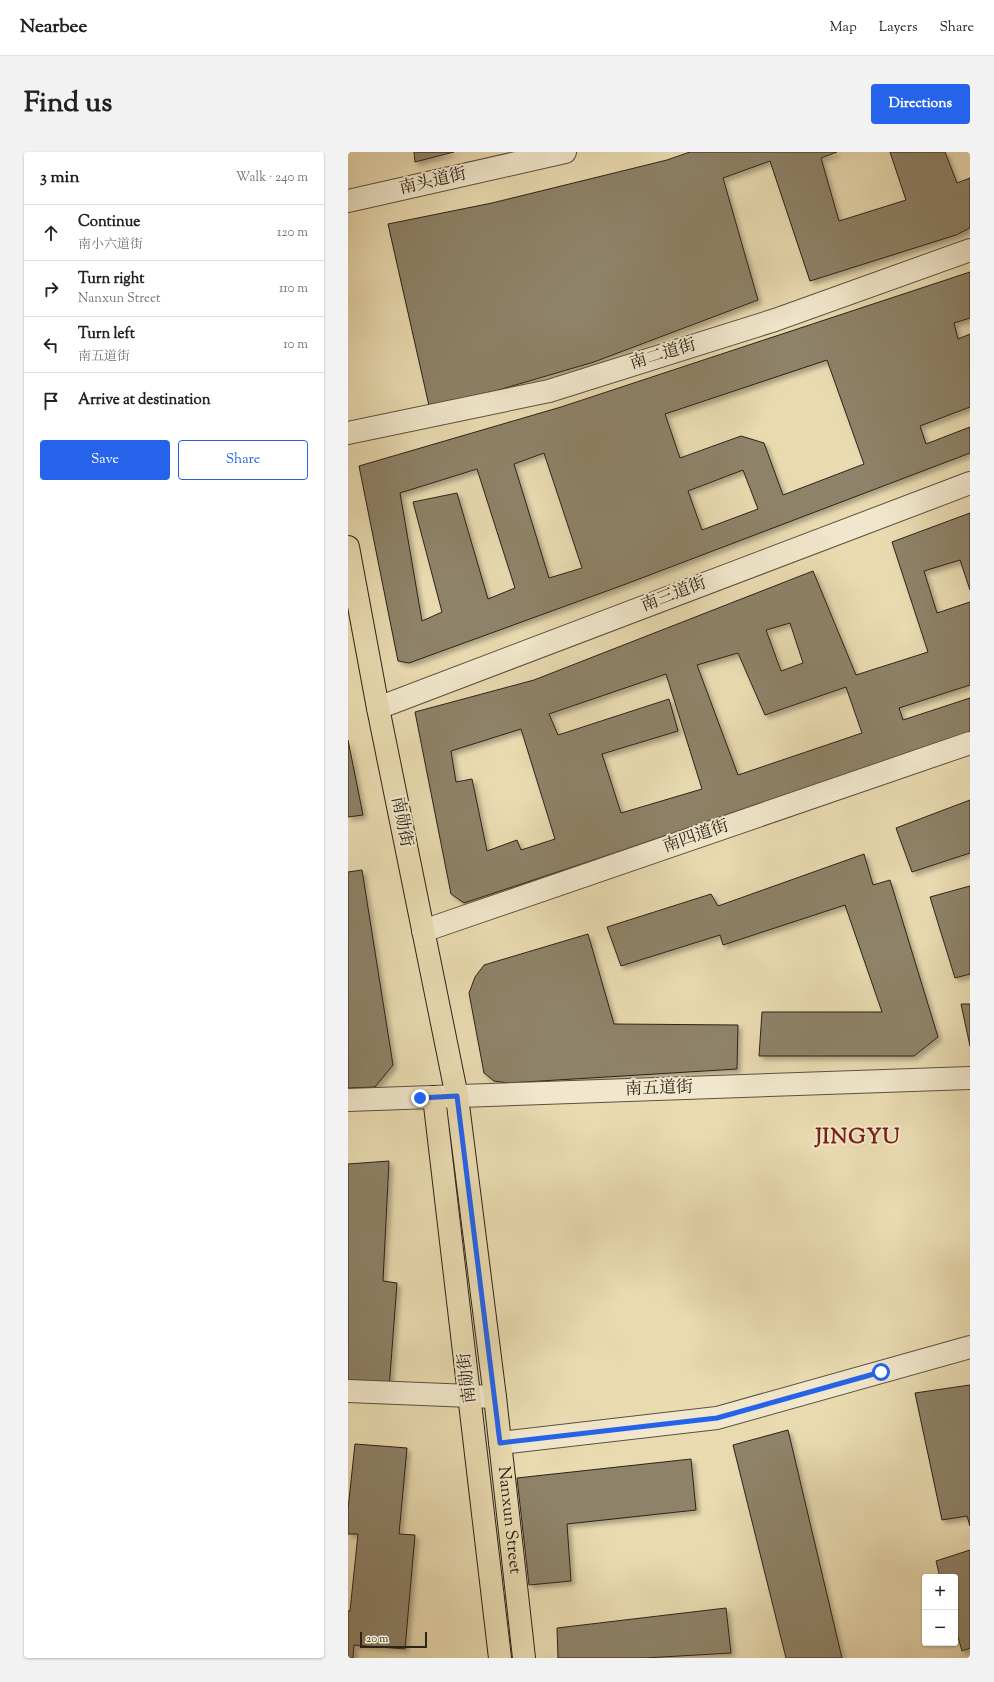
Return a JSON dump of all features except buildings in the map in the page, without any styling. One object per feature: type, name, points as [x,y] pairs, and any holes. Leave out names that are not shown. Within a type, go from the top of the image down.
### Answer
[{"type":"main road","name":"南勋街","points":[[348,547],[378,708],[457,1096]]},
{"type":"main road","name":"Nanxun Street","points":[[457,1096],[495,1397],[524,1658]]},
{"type":"main road","name":"南勋街","points":[[434,1097],[500,1658]]},
{"type":"street","name":"南头道街","points":[[348,201],[565,152]]},
{"type":"street","name":"南二道街","points":[[348,433],[549,391],[775,320],[970,250]]},
{"type":"street","name":"南三道街","points":[[378,708],[970,483]]},
{"type":"street","name":"南四道街","points":[[423,931],[970,743]]},
{"type":"street","name":"南五道街","points":[[348,1100],[970,1078]]},
{"type":"street","points":[[500,1443],[717,1418],[970,1347]]},
{"type":"street","points":[[348,1391],[495,1397]]},
{"type":"district","name":"JINGYU","points":[[858,1138]]},
{"type":"route","points":[[420,1098],[457,1096],[500,1443],[717,1418],[881,1372]]}]
